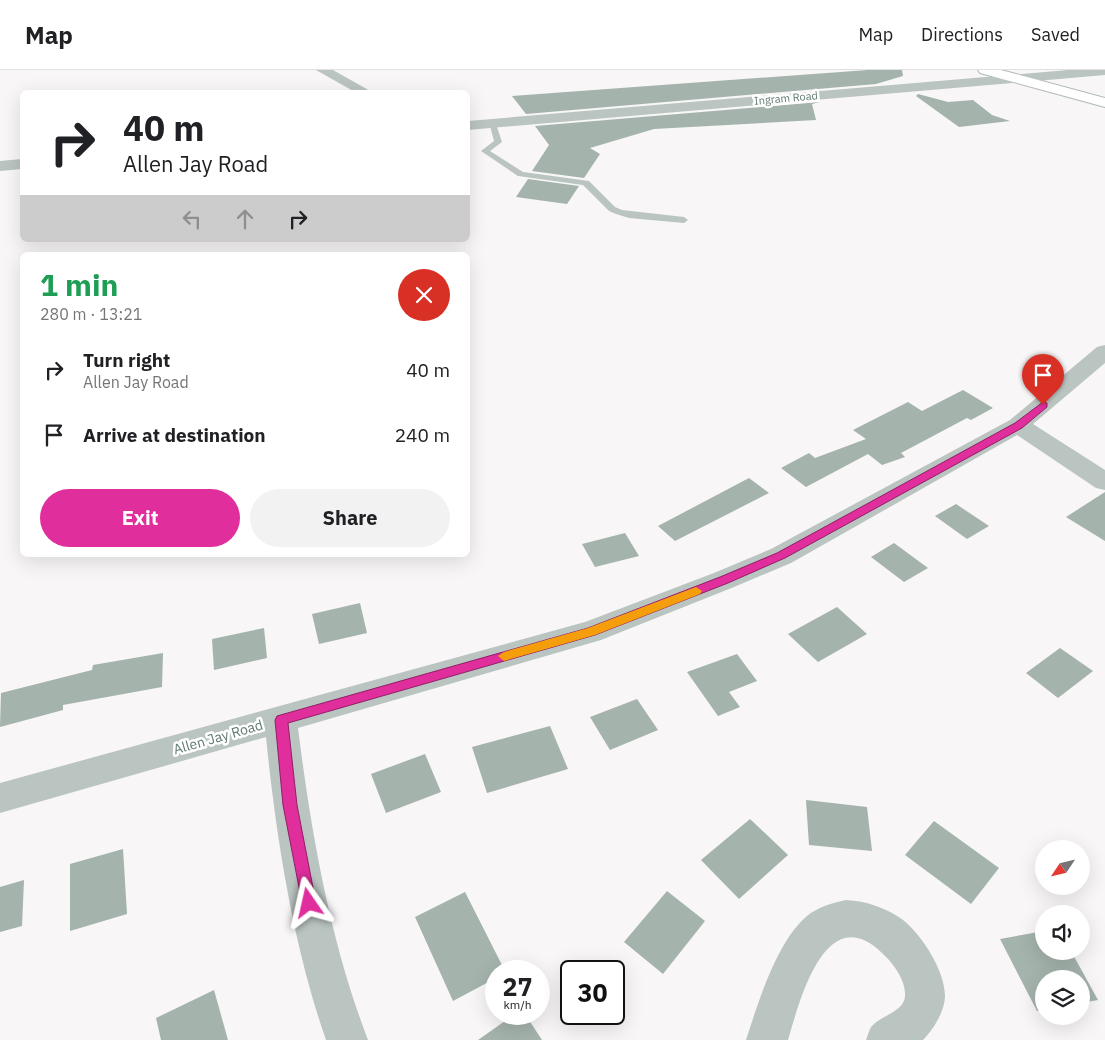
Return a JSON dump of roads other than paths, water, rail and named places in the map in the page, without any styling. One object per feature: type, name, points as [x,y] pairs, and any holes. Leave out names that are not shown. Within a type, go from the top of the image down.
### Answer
[{"type":"main road","points":[[985,70],[1105,103]]},
{"type":"street","points":[[323,70],[361,90]]},
{"type":"street","name":"Ingram Road","points":[[470,126],[1105,71]]},
{"type":"street","points":[[0,166],[20,164]]},
{"type":"street","name":"Allen Jay Road","points":[[0,798],[591,632],[724,580],[781,556],[1018,426],[1105,352]]},
{"type":"street","points":[[1018,426],[1105,482]]},
{"type":"street","points":[[281,720],[290,805],[309,903],[339,1018],[347,1040]]},
{"type":"street","points":[[767,1040],[794,967],[809,942],[830,922],[854,917],[880,927],[905,947],[920,974],[926,999],[916,1018],[888,1040]]},
{"type":"lane","points":[[492,124],[498,142],[485,151],[521,174],[586,184],[612,209],[629,215],[684,220]]}]
